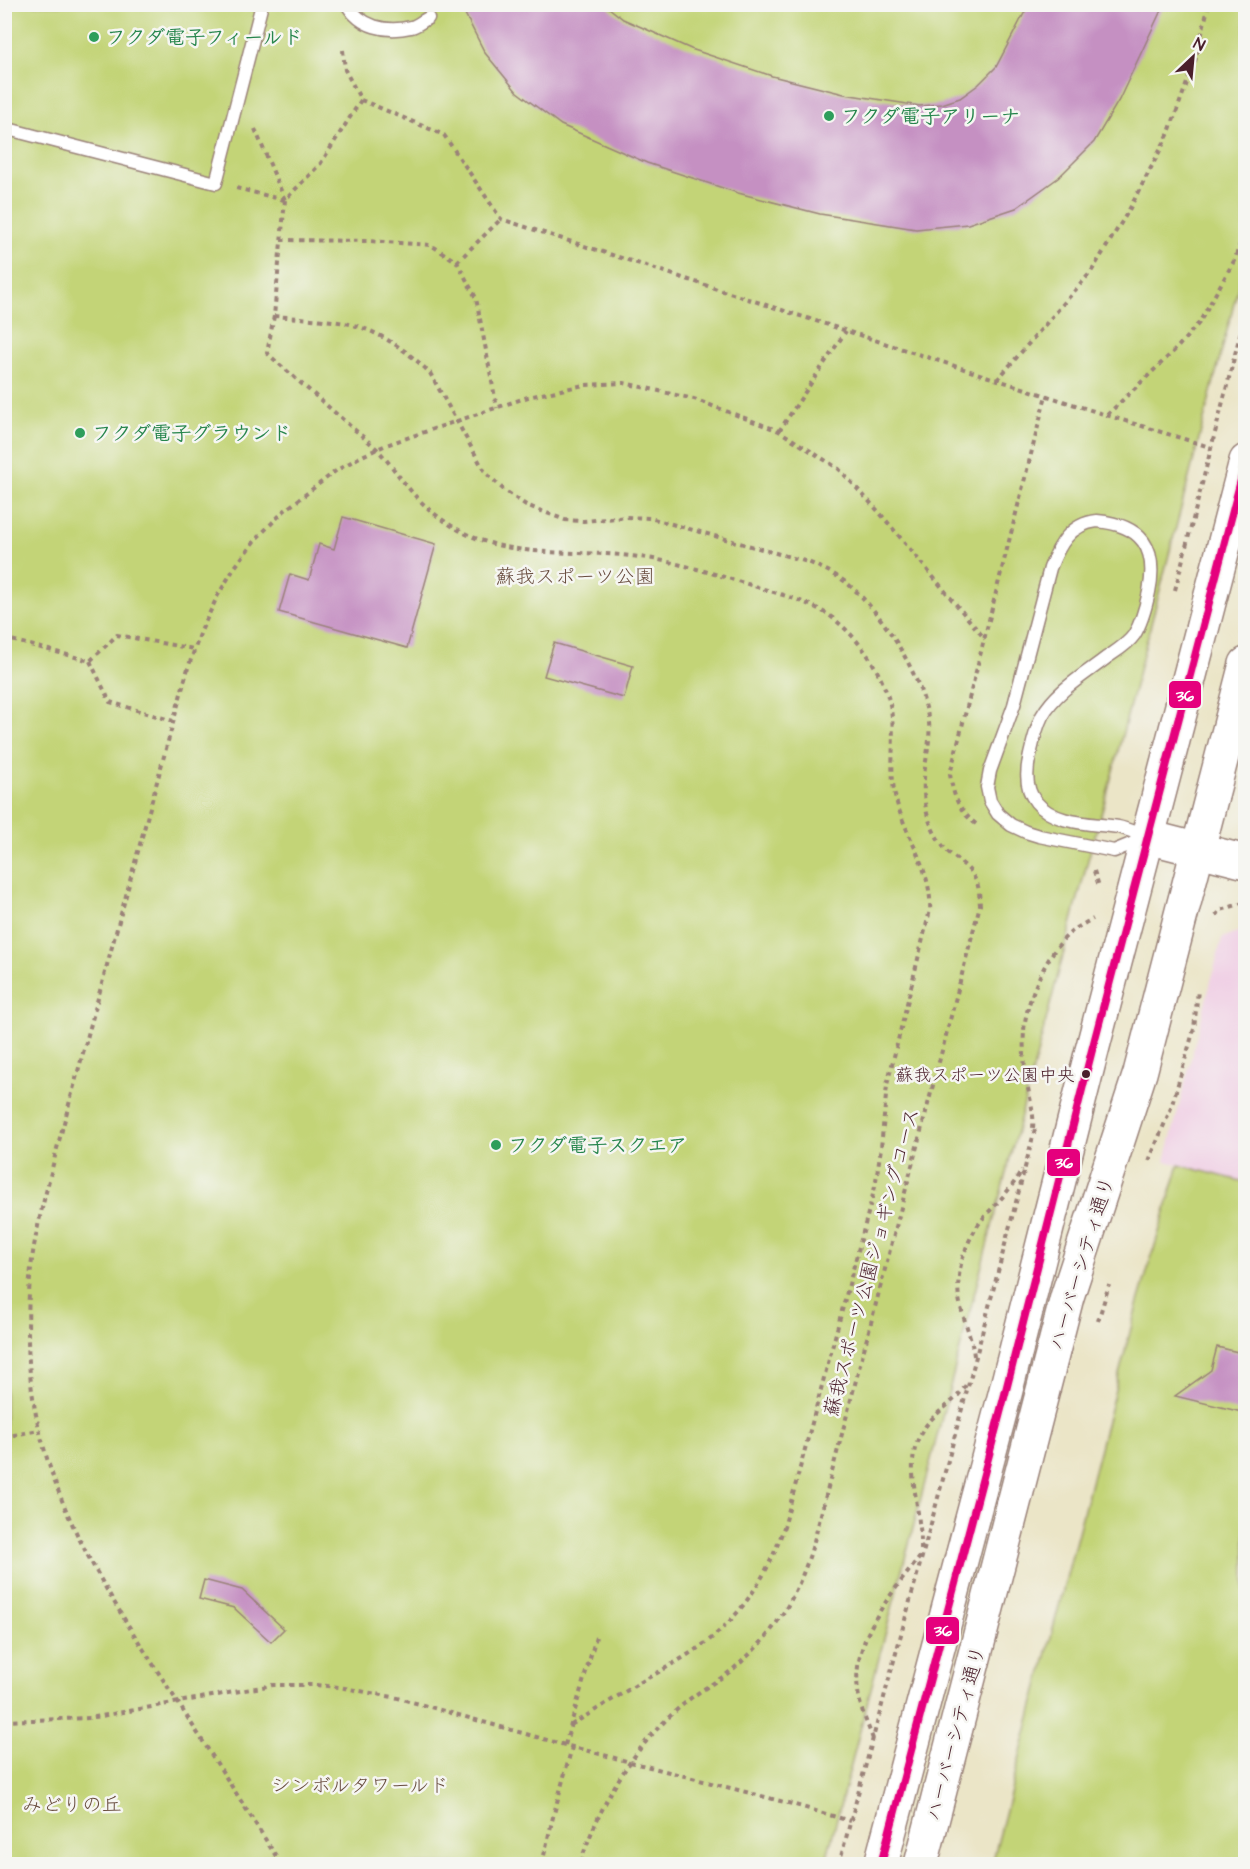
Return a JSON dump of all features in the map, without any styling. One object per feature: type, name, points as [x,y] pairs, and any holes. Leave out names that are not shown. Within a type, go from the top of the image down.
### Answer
[{"type":"street","name":"ハーバーシティ通り","points":[[880,1864],[1005,1394],[1245,461]]},
{"type":"street","name":"ハーバーシティ通り","points":[[921,1864],[1067,1298],[1140,1072],[1245,664]]},
{"type":"street","points":[[1148,837],[1245,862]]},
{"type":"lane","points":[[4,128],[216,183],[262,4]]},
{"type":"lane","points":[[347,4],[352,14],[374,27],[390,29],[413,27],[428,18]]},
{"type":"lane","points":[[1086,522],[1110,522],[1123,526],[1142,540],[1152,562],[1148,599],[1140,622],[1127,643],[1056,696],[1042,716],[1028,762],[1028,791],[1049,813],[1086,824],[1120,827],[1148,837],[1114,851],[1026,832],[1011,825],[998,814],[990,801],[987,787],[990,771],[1014,705],[1057,549],[1066,537],[1086,522]]},
{"type":"path","points":[[997,380],[1091,272],[1129,210],[1168,135],[1196,58],[1209,4]]},
{"type":"path","points":[[343,50],[345,70],[361,100],[444,135],[501,219],[1107,416],[1210,447]]},
{"type":"path","points":[[239,92],[285,200],[274,316],[267,353],[376,449],[423,504],[456,528],[483,541],[528,550],[631,555],[672,562],[799,601],[821,611],[839,623],[864,651],[878,673],[888,696],[892,721],[894,789],[898,811],[925,874],[930,892],[928,922],[887,1085],[875,1187],[797,1480],[774,1553],[750,1596],[718,1632],[682,1659],[571,1725]]},
{"type":"path","points":[[285,200],[321,163],[361,100]]},
{"type":"path","points":[[216,183],[285,200]]},
{"type":"path","points":[[456,262],[501,219]]},
{"type":"path","points":[[1107,416],[1175,350],[1199,323],[1234,261],[1243,236],[1245,222]]},
{"type":"path","points":[[280,240],[369,241],[431,245],[456,262],[476,298],[497,408]]},
{"type":"path","points":[[1174,593],[1245,311]]},
{"type":"path","name":"蘇我スポーツ公園ジョギングコース","points":[[274,316],[346,323],[366,329],[418,361],[430,373],[485,472],[504,490],[526,505],[565,520],[584,522],[627,517],[650,518],[808,562],[829,571],[846,583],[876,612],[913,672],[929,724],[924,779],[927,811],[932,827],[945,849],[969,868],[976,880],[979,892],[980,905],[804,1572],[790,1603],[757,1648],[726,1675],[694,1695],[645,1743],[618,1780],[601,1811],[580,1864]]},
{"type":"path","points":[[779,430],[846,331]]},
{"type":"path","points":[[281,1864],[93,1568],[67,1516],[39,1430],[28,1342],[31,1273],[36,1233],[59,1140],[194,649],[218,595],[235,567],[269,525],[316,484],[336,470],[376,449],[528,398],[584,385],[624,383],[694,399],[779,430],[838,470],[879,512],[985,639]]},
{"type":"path","points":[[982,828],[962,812],[954,795],[950,774],[1046,395]]},
{"type":"path","points":[[90,661],[117,635],[194,649]]},
{"type":"path","points":[[4,638],[90,661],[110,702],[173,721]]},
{"type":"path","points":[[1086,866],[1094,871],[1100,894]]},
{"type":"path","points":[[1212,921],[1221,910],[1245,902]]},
{"type":"path","points":[[873,1739],[863,1713],[858,1688],[862,1648],[874,1619],[922,1554],[912,1461],[919,1436],[935,1415],[958,1397],[969,1381],[973,1368],[975,1355],[959,1297],[961,1265],[973,1234],[985,1216],[1005,1196],[1025,1164],[1034,1123],[1025,1070],[1024,1030],[1028,1010],[1041,975],[1059,944],[1080,925],[1096,917],[1093,928]]},
{"type":"path","points":[[1148,1162],[1171,1108],[1194,1029],[1199,985]]},
{"type":"path","points":[[839,1864],[1039,1115]]},
{"type":"path","points":[[1095,1329],[1109,1284]]},
{"type":"path","points":[[4,1437],[39,1430]]},
{"type":"path","points":[[565,1745],[596,1636]]},
{"type":"path","points":[[4,1721],[90,1718],[273,1685],[339,1687],[398,1698],[850,1821]]},
{"type":"path","points":[[542,1864],[572,1747]]},
{"type":"shaded area","points":[[1245,929],[1245,1182],[1165,1161],[1222,938]]},
{"type":"green space","name":"蘇我スポーツ公園","points":[[5,5],[1245,5],[1245,261],[825,1864],[5,1864]]},
{"type":"green space","points":[[1179,1165],[1245,1182],[1245,1864],[992,1864],[1136,1309]]},
{"type":"building","name":"フクダ電子アリーナ","points":[[460,4],[604,4],[623,19],[691,49],[772,76],[844,94],[920,106],[942,104],[960,98],[978,85],[996,67],[1029,4],[1164,4],[1119,100],[1094,142],[1058,178],[1016,208],[968,224],[916,229],[820,214],[738,193],[647,163],[561,125],[517,92],[485,53]]},
{"type":"building","points":[[343,517],[436,544],[407,648],[279,612],[290,574],[309,580],[319,544],[334,549]]},
{"type":"building","points":[[554,643],[633,666],[624,698],[544,676]]},
{"type":"building","points":[[1245,1322],[1246,1413],[1175,1396],[1211,1370],[1217,1347],[1238,1352]]},
{"type":"building","points":[[204,1580],[242,1590],[284,1629],[271,1642],[234,1608],[199,1599]]},
{"type":"transit line","name":"36","points":[[881,1864],[1246,461]]},
{"type":"place","name":"フクダ電子フィールド","points":[[94,37]]},
{"type":"place","name":"フクダ電子アリーナ","points":[[829,116]]},
{"type":"place","name":"フクダ電子グラウンド","points":[[80,433]]},
{"type":"place","name":"蘇我スポーツ公園中央","points":[[1086,1074]]},
{"type":"place","name":"フクダ電子スクエア","points":[[496,1145]]},
{"type":"park label","name":"シンボルタワールド","points":[[360,1785]]},
{"type":"park label","name":"みどりの丘","points":[[72,1804]]}]
